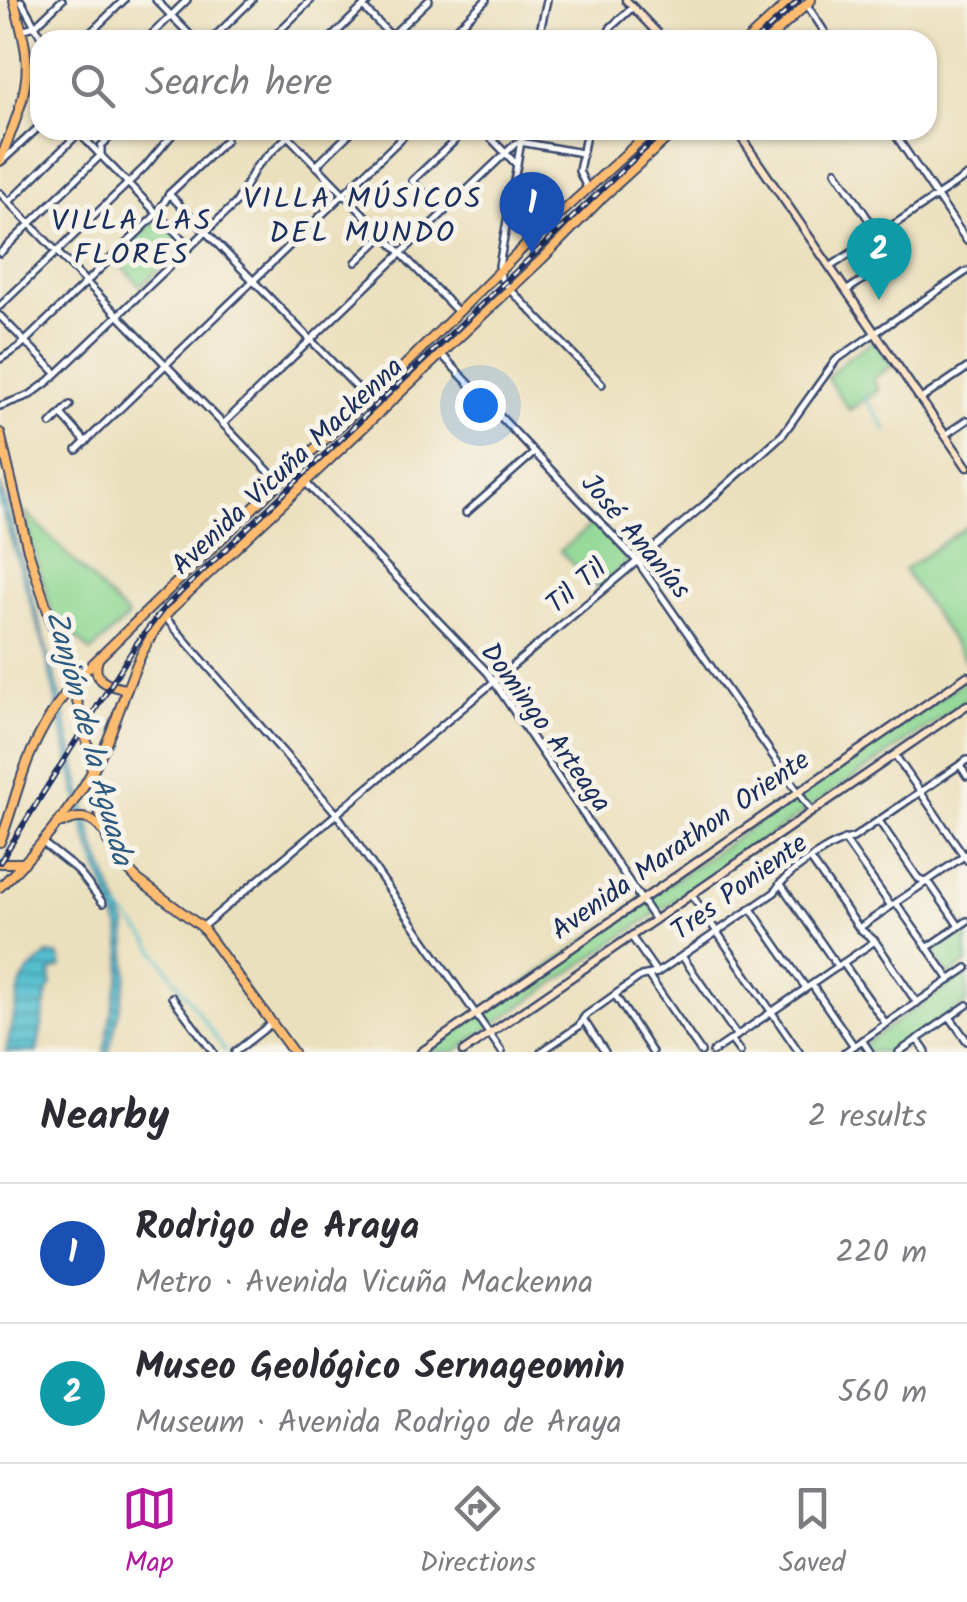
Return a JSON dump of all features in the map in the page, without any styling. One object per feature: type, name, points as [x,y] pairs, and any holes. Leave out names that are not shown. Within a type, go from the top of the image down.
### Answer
[{"type":"main road","points":[[626,0],[655,30]]},
{"type":"main road","points":[[758,30],[790,0]]},
{"type":"main road","points":[[0,162],[26,79],[18,1]]},
{"type":"main road","points":[[779,30],[808,2]]},
{"type":"main road","name":"Avenida Vicuña Mackenna","points":[[0,842],[40,732],[72,686],[279,482],[641,140]]},
{"type":"main road","name":"Avenida Vicuña Mackenna","points":[[0,887],[58,825],[85,786],[107,743],[141,650],[164,616],[665,140]]},
{"type":"main road","points":[[743,140],[967,466]]},
{"type":"main road","points":[[458,312],[464,332]]},
{"type":"main road","points":[[0,433],[28,550],[86,733],[105,834],[131,874],[202,927],[294,1052]]},
{"type":"main road","points":[[279,482],[296,492]]},
{"type":"main road","points":[[99,658],[96,671],[100,680],[126,689]]},
{"type":"main road","name":"Avenida Marathon Oriente","points":[[421,1052],[967,676]]},
{"type":"main road","name":"Avenida Marathon Oriente","points":[[463,1052],[967,705]]},
{"type":"main road","points":[[58,825],[78,817],[94,822],[105,834]]},
{"type":"main road","points":[[0,863],[24,863]]},
{"type":"street","points":[[22,30],[35,26],[62,0]]},
{"type":"street","points":[[93,30],[124,0]]},
{"type":"street","points":[[156,0],[185,30]]},
{"type":"street","points":[[156,30],[187,0]]},
{"type":"street","points":[[221,30],[252,0]]},
{"type":"street","points":[[280,30],[311,0]]},
{"type":"street","points":[[339,30],[370,0]]},
{"type":"street","points":[[400,30],[429,0]]},
{"type":"street","points":[[455,30],[486,0]]},
{"type":"street","points":[[540,30],[546,0]]},
{"type":"street","points":[[18,1],[37,30]]},
{"type":"street","points":[[808,2],[824,30]]},
{"type":"street","points":[[363,7],[383,30]]},
{"type":"street","points":[[610,30],[633,7]]},
{"type":"street","points":[[0,162],[30,135]]},
{"type":"street","points":[[8,140],[16,148]]},
{"type":"street","points":[[9,202],[70,140]]},
{"type":"street","points":[[86,140],[190,246]]},
{"type":"street","points":[[0,253],[101,155],[102,140]]},
{"type":"street","points":[[92,146],[107,140]]},
{"type":"street","points":[[0,306],[128,183],[167,140]]},
{"type":"street","points":[[0,359],[25,342],[158,213],[169,194],[226,140]]},
{"type":"street","points":[[0,406],[30,394],[56,373],[239,198],[256,167],[284,140]]},
{"type":"street","points":[[292,140],[458,312]]},
{"type":"street","points":[[316,166],[343,140]]},
{"type":"street","points":[[77,450],[400,140]]},
{"type":"street","points":[[443,213],[412,182],[456,140]]},
{"type":"street","points":[[493,140],[517,165]]},
{"type":"street","points":[[584,140],[579,171],[588,190]]},
{"type":"street","points":[[899,140],[967,241]]},
{"type":"street","points":[[520,142],[499,272],[602,384]]},
{"type":"street","points":[[223,424],[505,153],[520,142],[582,153]]},
{"type":"street","points":[[836,171],[901,254],[846,291]]},
{"type":"street","points":[[830,267],[967,176]]},
{"type":"street","points":[[0,193],[279,482]]},
{"type":"street","points":[[169,194],[368,400]]},
{"type":"street","points":[[356,262],[384,236]]},
{"type":"street","name":"Til Til","points":[[202,927],[494,684],[777,440],[836,360],[967,271]]},
{"type":"street","points":[[0,316],[56,373]]},
{"type":"street","name":"José Ananías","points":[[441,354],[638,562],[812,812]]},
{"type":"street","points":[[921,400],[967,368]]},
{"type":"street","points":[[51,424],[70,405]]},
{"type":"street","points":[[60,414],[86,442]]},
{"type":"street","points":[[945,435],[967,420]]},
{"type":"street","points":[[466,513],[534,453]]},
{"type":"street","name":"Domingo Arteaga","points":[[306,483],[488,674],[655,920]]},
{"type":"street","points":[[164,616],[337,814],[502,1052]]},
{"type":"street","points":[[859,928],[966,856],[895,754]]},
{"type":"street","name":"Tres Poniente","points":[[541,1052],[641,976],[657,973],[775,892],[780,882],[811,860],[844,839],[853,838],[967,760]]},
{"type":"street","points":[[960,765],[967,776]]},
{"type":"street","points":[[879,820],[918,878],[931,885],[960,926]]},
{"type":"street","points":[[844,839],[950,980]]},
{"type":"street","points":[[43,842],[77,870],[103,904]]},
{"type":"street","points":[[811,860],[918,1002]]},
{"type":"street","points":[[780,882],[886,1024]]},
{"type":"street","points":[[691,894],[800,1052]]},
{"type":"street","points":[[751,909],[854,1046]]},
{"type":"street","points":[[927,948],[967,921]]},
{"type":"street","points":[[632,936],[657,973]]},
{"type":"street","points":[[713,1052],[875,941]]},
{"type":"street","points":[[682,956],[740,1052]]},
{"type":"street","points":[[846,1052],[967,968]]},
{"type":"street","points":[[648,974],[701,1052]]},
{"type":"street","points":[[615,995],[652,1052]]},
{"type":"street","points":[[172,997],[213,1052]]},
{"type":"street","points":[[899,1052],[967,1005]]},
{"type":"street","points":[[950,1016],[967,1041]]},
{"type":"street","points":[[582,1020],[605,1052]]},
{"type":"street","points":[[234,1052],[272,1023]]},
{"type":"street","points":[[862,1040],[870,1052]]},
{"type":"street","points":[[917,1040],[926,1052]]},
{"type":"street","points":[[554,1043],[560,1052]]},
{"type":"green space","points":[[156,219],[183,247],[141,286],[114,259]]},
{"type":"green space","points":[[874,340],[892,366],[873,379],[879,390],[849,410],[827,378]]},
{"type":"green space","points":[[26,512],[128,617],[91,652],[53,615]]},
{"type":"green space","points":[[594,523],[627,556],[627,564],[596,588],[560,551]]},
{"type":"green space","points":[[967,526],[967,663],[904,570]]},
{"type":"green space","points":[[967,679],[967,700],[454,1052],[424,1052]]},
{"type":"green space","points":[[967,925],[967,963],[949,976],[931,949]]},
{"type":"green space","points":[[967,973],[967,1002],[893,1052],[852,1052]]},
{"type":"water","points":[[0,484],[59,691],[94,844],[126,925],[127,976],[109,1052],[104,1052],[121,974],[120,930],[86,835],[43,642],[0,504]]},
{"type":"water","points":[[48,954],[59,956],[62,967],[50,975],[52,985],[37,1052],[6,1052],[21,983]]},
{"type":"waterway","points":[[864,396],[887,431]]},
{"type":"waterway","points":[[120,909],[147,939],[226,1052]]},
{"type":"railway","points":[[767,30],[799,0]]},
{"type":"railway","points":[[0,862],[137,643],[164,608],[654,140]]},
{"type":"place","name":"Rodrigo de Araya","points":[[532,254]]},
{"type":"place","name":"Museo Geológico Sernageomin","points":[[879,300]]},
{"type":"district","name":"VILLA MÚSICOS DEL MUNDO","points":[[363,217]]},
{"type":"district","name":"VILLA LAS FLORES","points":[[132,239]]},
{"type":"water label","name":"Zanjón de la Aguada","points":[[88,738]]}]
